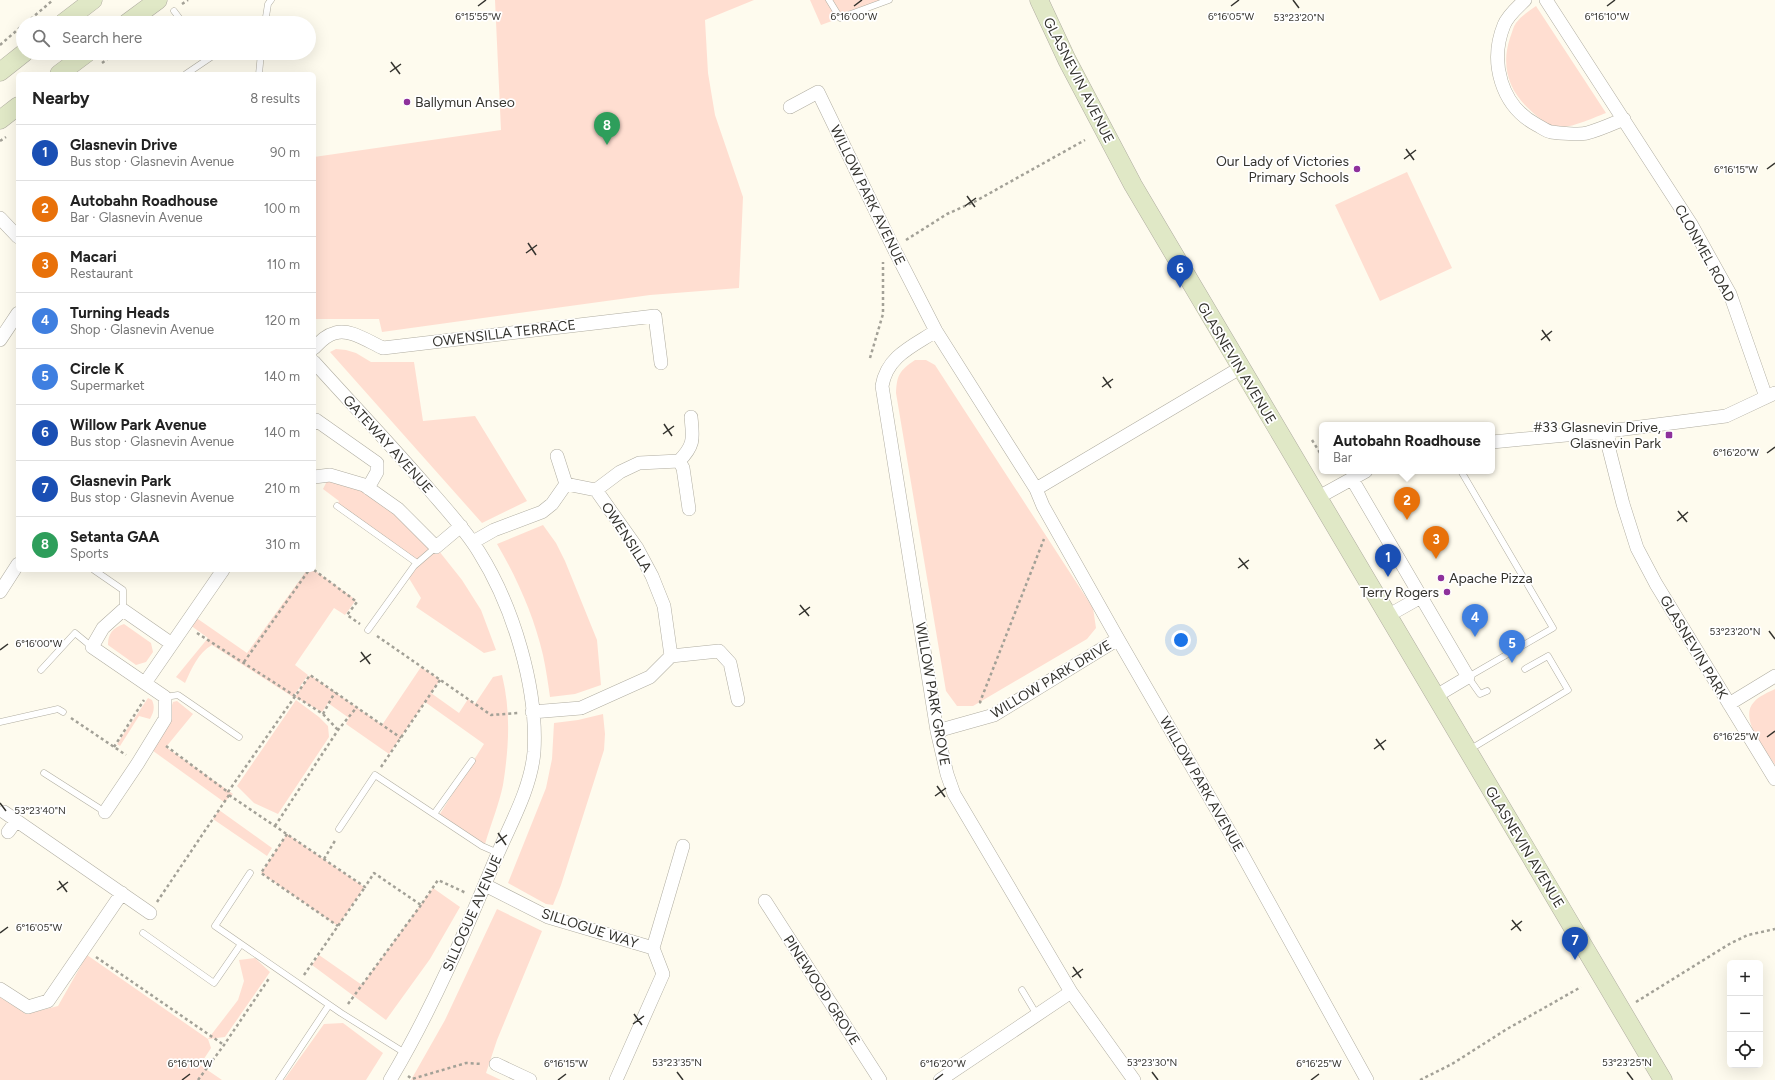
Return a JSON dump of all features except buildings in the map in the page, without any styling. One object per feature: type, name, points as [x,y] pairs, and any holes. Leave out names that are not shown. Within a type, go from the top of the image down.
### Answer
[{"type":"main road","points":[[72,16],[93,0]]},
{"type":"main road","points":[[136,16],[158,0]]},
{"type":"main road","name":"GLASNEVIN AVENUE","points":[[1039,0],[1067,60],[1133,185],[1663,1080]]},
{"type":"main road","points":[[0,72],[16,59]]},
{"type":"main road","points":[[62,72],[78,60]]},
{"type":"main road","points":[[0,120],[16,108]]},
{"type":"street","points":[[1526,0],[1514,11],[1504,24],[1498,50],[1498,68],[1502,86],[1512,106],[1527,120],[1550,132],[1586,134],[1624,119]]},
{"type":"street","name":"CLONMEL ROAD","points":[[1546,0],[1691,224],[1730,294],[1771,395]]},
{"type":"street","name":"WILLOW PARK AVENUE","points":[[790,107],[818,92],[893,247],[936,331],[1036,489],[1043,506],[1236,843],[1367,1080]]},
{"type":"street","points":[[0,218],[16,235]]},
{"type":"street","points":[[0,340],[16,316]]},
{"type":"street","name":"OWENSILLA TERRACE","points":[[316,346],[325,338],[335,333],[352,334],[383,348],[655,316],[661,363]]},
{"type":"street","name":"WILLOW PARK GROVE","points":[[936,331],[895,358],[884,374],[882,386],[937,731],[947,774],[954,794],[1071,992],[1134,1080]]},
{"type":"street","name":"GATEWAY AVENUE","points":[[316,364],[461,526]]},
{"type":"street","points":[[1036,489],[1240,368]]},
{"type":"street","points":[[1495,442],[1609,431],[1726,416],[1771,395]]},
{"type":"street","points":[[689,509],[683,468],[679,461],[689,451],[693,438],[691,417]]},
{"type":"street","points":[[316,420],[376,463],[377,472],[368,488]]},
{"type":"street","name":"GLASNEVIN PARK","points":[[1609,431],[1609,449],[1623,504],[1637,548],[1656,584],[1775,780]]},
{"type":"street","points":[[473,542],[494,530],[542,512],[552,504],[566,484],[557,456]]},
{"type":"street","name":"OWENSILLA","points":[[596,490],[620,472],[639,463],[679,461]]},
{"type":"street","points":[[1317,498],[1361,474]]},
{"type":"street","points":[[316,477],[330,475],[364,484],[398,509],[436,547],[461,526]]},
{"type":"street","points":[[1352,479],[1468,677],[1436,696]]},
{"type":"street","name":"OWENSILLA","points":[[566,484],[596,490],[637,548],[652,576],[664,606],[671,656]]},
{"type":"street","name":"SILLOGUE AVENUE","points":[[393,1074],[422,1023],[479,899],[526,789],[534,753],[532,712],[523,657],[514,624],[492,575],[473,542],[461,526]]},
{"type":"street","points":[[0,592],[16,567]]},
{"type":"street","points":[[149,685],[172,644],[222,572]]},
{"type":"street","points":[[1389,615],[1421,597]]},
{"type":"street","points":[[104,812],[138,763],[153,736],[165,719],[165,697],[92,648],[103,628],[123,610],[172,644]]},
{"type":"street","name":"WILLOW PARK DRIVE","points":[[937,731],[988,718],[1118,639]]},
{"type":"street","points":[[532,712],[581,708],[650,677],[671,656],[719,651],[730,662],[738,700]]},
{"type":"street","name":"GLASNEVIN PARK","points":[[1729,704],[1775,676]]},
{"type":"street","points":[[4,812],[150,913]]},
{"type":"street","points":[[8,832],[16,821]]},
{"type":"street","points":[[616,1080],[663,974],[653,948],[683,846]]},
{"type":"street","name":"SILLOGUE WAY","points":[[485,885],[548,917],[653,948]]},
{"type":"street","points":[[0,989],[28,1007],[48,1001],[122,893]]},
{"type":"street","name":"PINEWOOD GROVE","points":[[765,901],[880,1080]]},
{"type":"street","points":[[940,1080],[1071,992]]},
{"type":"street","points":[[496,1064],[530,1080]]},
{"type":"lane","points":[[266,16],[268,4],[271,0]]},
{"type":"lane","points":[[829,0],[840,18],[889,0]]},
{"type":"lane","points":[[174,10],[178,16]]},
{"type":"lane","points":[[189,72],[207,60]]},
{"type":"lane","points":[[259,72],[260,60]]},
{"type":"lane","points":[[1463,474],[1553,628],[1468,677],[1480,694],[1487,691]]},
{"type":"lane","points":[[336,506],[417,563]]},
{"type":"lane","points":[[368,630],[417,563],[436,547]]},
{"type":"lane","points":[[97,572],[123,590],[123,610]]},
{"type":"lane","points":[[41,670],[75,633],[92,648]]},
{"type":"lane","points":[[1468,750],[1568,690],[1548,656],[1525,669]]},
{"type":"lane","points":[[165,697],[178,695],[239,737]]},
{"type":"lane","points":[[0,722],[58,709],[63,712]]},
{"type":"lane","points":[[434,814],[472,761]]},
{"type":"lane","points":[[44,773],[104,812]]},
{"type":"lane","points":[[338,829],[375,775],[482,846],[498,853]]},
{"type":"lane","points":[[250,873],[215,926],[341,1013],[405,1053]]},
{"type":"lane","points":[[143,933],[214,983],[241,944]]},
{"type":"lane","points":[[1022,990],[1037,1015]]},
{"type":"lane","points":[[279,1080],[330,1005]]},
{"type":"path","points":[[34,16],[53,0]]},
{"type":"path","points":[[0,45],[16,31]]},
{"type":"path","points":[[903,241],[947,214],[974,202],[1085,140]]},
{"type":"path","points":[[870,358],[883,314],[883,262]]},
{"type":"path","points":[[1312,440],[1319,451]]},
{"type":"path","points":[[988,718],[980,702],[1044,538]]},
{"type":"path","points":[[316,571],[357,602],[347,615],[491,715],[532,712]]},
{"type":"path","points":[[244,662],[307,572]]},
{"type":"path","points":[[185,625],[323,714],[338,730]]},
{"type":"path","points":[[150,913],[228,794],[310,675],[401,738]]},
{"type":"path","points":[[375,775],[440,680]]},
{"type":"path","points":[[114,747],[149,685]]},
{"type":"path","points":[[323,714],[335,692]]},
{"type":"path","points":[[275,826],[338,730],[357,707]]},
{"type":"path","points":[[63,712],[138,763]]},
{"type":"path","points":[[153,736],[228,794],[365,887]]},
{"type":"path","points":[[324,860],[341,832],[338,829]]},
{"type":"path","points":[[287,834],[261,873],[338,926]]},
{"type":"path","points":[[298,984],[374,873],[421,905]]},
{"type":"path","points":[[341,1013],[438,880],[479,899]]},
{"type":"path","points":[[1621,1010],[1730,943],[1748,935],[1775,929]]},
{"type":"path","points":[[83,948],[224,1045]]},
{"type":"path","points":[[198,1080],[224,1045],[276,968]]},
{"type":"path","points":[[1420,1080],[1452,1064],[1507,1029],[1581,987]]},
{"type":"path","points":[[393,1074],[412,1079],[466,1063],[496,1064]]},
{"type":"shaded area","points":[[495,0],[754,0],[705,20],[708,73],[715,115],[743,197],[739,288],[650,295],[382,332],[379,319],[316,319],[316,157],[501,130]]},
{"type":"shaded area","points":[[810,0],[880,0],[881,3],[821,25]]},
{"type":"shaded area","points":[[1536,6],[1606,113],[1571,126],[1560,127],[1543,121],[1522,102],[1516,94],[1508,76],[1506,58],[1507,48],[1516,23]]},
{"type":"shaded area","points":[[1407,172],[1452,268],[1380,301],[1335,205]]},
{"type":"shaded area","points":[[336,349],[356,353],[371,362],[414,362],[423,421],[475,416],[527,501],[482,523],[330,352]]},
{"type":"shaded area","points":[[915,360],[926,360],[935,365],[1093,608],[1096,628],[1087,639],[973,706],[957,706],[946,691],[896,393],[897,382],[900,374],[905,367]]},
{"type":"shaded area","points":[[330,475],[364,485],[435,546],[462,580],[481,610],[496,650],[484,653],[416,607],[421,598],[407,575],[416,563],[337,505],[339,501],[323,489]]},
{"type":"shaded area","points":[[543,525],[556,543],[565,561],[597,640],[601,685],[575,694],[550,697],[543,655],[535,626],[518,584],[497,544]]},
{"type":"shaded area","points":[[316,571],[356,600],[345,615],[334,608],[295,665],[308,675],[293,697],[212,645],[199,657],[185,683],[176,677],[208,638],[190,625],[195,617],[247,653],[306,572]]},
{"type":"shaded area","points":[[124,624],[151,643],[153,652],[146,662],[136,665],[108,645],[110,634],[117,627]]},
{"type":"shaded area","points":[[421,667],[440,680],[431,693],[459,713],[468,699],[475,704],[493,677],[502,675],[508,716],[507,757],[503,785],[485,844],[467,837],[438,817],[484,744],[425,702],[389,754],[346,724],[349,718],[328,703],[322,712],[295,697],[310,675],[382,725]]},
{"type":"shaded area","points":[[1775,689],[1775,765],[1755,734],[1749,717],[1750,709],[1754,702],[1761,696]]},
{"type":"shaded area","points":[[148,698],[152,700],[154,707],[150,719],[139,716],[120,746],[117,744]]},
{"type":"shaded area","points":[[296,700],[319,717],[328,726],[329,737],[278,814],[254,803],[237,786]]},
{"type":"shaded area","points":[[177,701],[193,714],[166,747],[233,794],[224,802],[149,748],[166,723],[173,702]]},
{"type":"shaded area","points":[[603,714],[605,734],[604,750],[561,885],[553,905],[546,904],[508,883],[546,788],[552,759],[554,723],[578,720]]},
{"type":"shaded area","points":[[219,810],[272,848],[267,856],[213,819]]},
{"type":"shaded area","points":[[287,834],[364,887],[338,926],[261,873]]},
{"type":"shaded area","points":[[433,888],[460,907],[430,959],[386,1020],[312,965],[319,955],[362,985]]},
{"type":"shaded area","points":[[497,909],[542,931],[497,1040],[486,1073],[501,1080],[411,1080],[445,1020]]},
{"type":"shaded area","points":[[87,955],[208,1039],[211,1048],[200,1065],[222,1080],[0,1080],[0,997],[26,1014],[58,1006]]},
{"type":"shaded area","points":[[255,958],[270,972],[225,1037],[208,1039],[238,1000],[244,981],[239,960]]},
{"type":"shaded area","points":[[343,1023],[383,1053],[366,1080],[284,1080],[324,1024]]},
{"type":"place","name":"Ballymun Anseo","points":[[407,102]]},
{"type":"place","name":"Setanta GAA","points":[[607,145]]},
{"type":"place","name":"Our Lady of Victories Primary Schools","points":[[1357,169]]},
{"type":"place","name":"Willow Park Avenue","points":[[1180,288]]},
{"type":"place","name":"#33 Glasnevin Drive, Glasnevin Park","points":[[1669,435]]},
{"type":"place","name":"Autobahn Roadhouse","points":[[1407,520]]},
{"type":"place","name":"Macari","points":[[1436,559]]},
{"type":"place","name":"Glasnevin Drive","points":[[1388,577]]},
{"type":"place","name":"Apache Pizza","points":[[1441,578]]},
{"type":"place","name":"Terry Rogers","points":[[1447,592]]},
{"type":"place","name":"Turning Heads","points":[[1475,637]]},
{"type":"place","name":"Circle K","points":[[1512,663]]},
{"type":"place","name":"Glasnevin Park","points":[[1575,960]]}]
